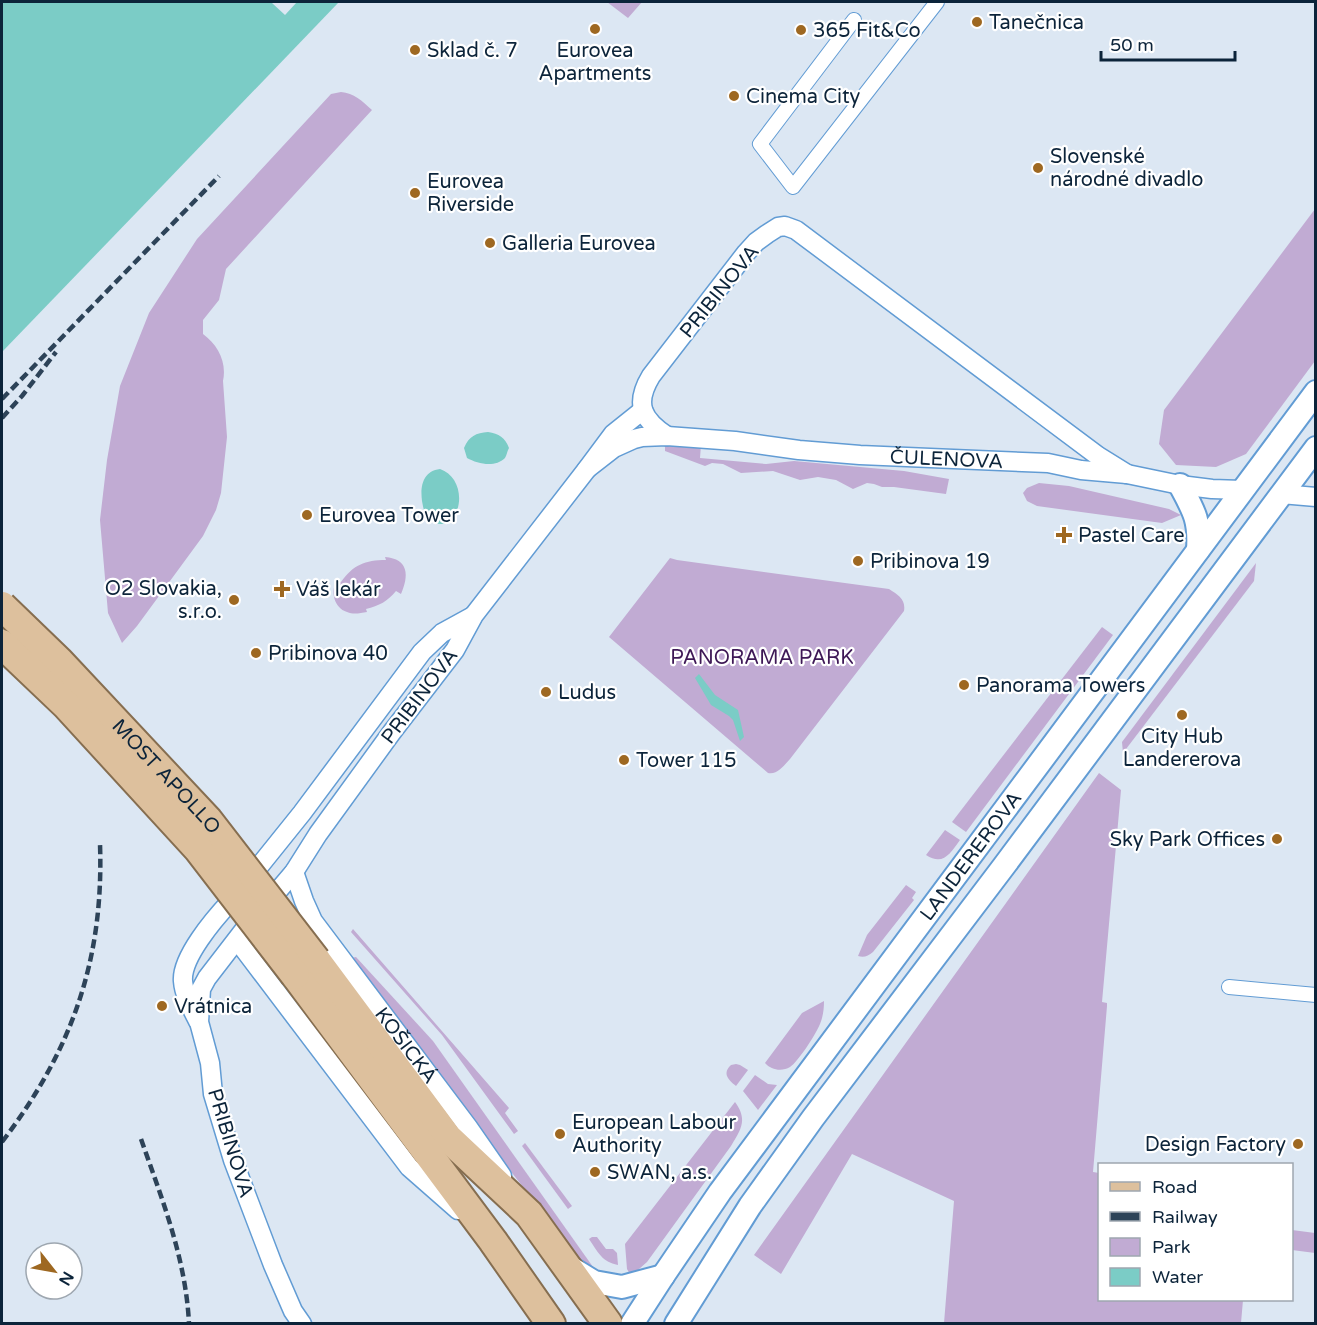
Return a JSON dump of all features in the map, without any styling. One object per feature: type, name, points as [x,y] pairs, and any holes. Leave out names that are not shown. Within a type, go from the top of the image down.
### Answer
[{"type":"main road","name":"MOST APOLLO","points":[[2,606],[59,661],[208,820],[306,968]]},
{"type":"main road","name":"MOST APOLLO","points":[[2,644],[66,705],[306,968]]},
{"type":"main road","name":"KOŠICKÁ","points":[[306,968],[448,1138],[529,1214],[608,1323]]},
{"type":"main road","points":[[306,968],[551,1323]]},
{"type":"street","points":[[854,20],[760,144],[793,187],[937,2]]},
{"type":"street","name":"PRIBINOVA","points":[[276,892],[294,872],[318,834],[455,650],[474,615],[613,434],[643,410],[643,393],[658,366],[746,253],[778,227],[791,227],[803,235],[1098,456],[1127,474]]},
{"type":"street","name":"LANDEREROVA","points":[[632,1323],[720,1192],[1316,392]]},
{"type":"street","points":[[643,410],[651,424],[667,436]]},
{"type":"street","name":"ČULENOVA","points":[[587,469],[615,448],[634,439],[667,436],[860,455],[1048,463],[1081,470],[1127,474],[1180,485],[1316,497]]},
{"type":"street","name":"LANDEREROVA","points":[[681,1319],[750,1206],[813,1118],[1316,448]]},
{"type":"street","points":[[1180,485],[1196,516],[1200,532],[1198,550]]},
{"type":"street","name":"PRIBINOVA","points":[[257,869],[422,652],[442,633],[474,615]]},
{"type":"street","name":"KOŠICKÁ","points":[[294,872],[313,921],[468,1127],[529,1214]]},
{"type":"street","points":[[199,1022],[183,983],[183,971],[212,921],[230,902],[240,935],[409,1167],[493,1241]]},
{"type":"street","name":"PRIBINOVA","points":[[240,935],[201,989],[199,1022],[210,1063],[213,1094],[233,1160],[273,1265],[293,1311],[302,1323]]},
{"type":"street","points":[[1229,987],[1316,996]]},
{"type":"street","points":[[564,1263],[594,1282],[622,1287],[663,1276]]},
{"type":"green space","points":[[607,2],[642,2],[628,18]]},
{"type":"green space","points":[[341,92],[354,96],[372,110],[226,269],[219,300],[203,320],[203,334],[217,349],[224,367],[227,437],[221,493],[216,510],[203,536],[122,643],[108,613],[100,520],[107,460],[120,386],[149,313],[197,239],[331,94]]},
{"type":"green space","points":[[1315,209],[1315,361],[1246,454],[1216,467],[1176,465],[1159,444],[1164,410]]},
{"type":"green space","points":[[665,443],[701,445],[700,458],[766,464],[794,461],[904,471],[949,479],[946,494],[882,487],[867,483],[853,489],[836,480],[818,477],[800,480],[773,471],[741,473],[723,464],[712,463],[705,466],[665,451]]},
{"type":"green space","points":[[1039,483],[1069,486],[1169,509],[1181,515],[1162,523],[1037,506],[1027,501],[1023,493],[1027,488]]},
{"type":"green space","points":[[385,557],[393,558],[403,565],[406,575],[401,594],[396,591],[383,603],[366,609],[367,612],[357,614],[339,607],[334,594],[337,580],[341,582],[350,571],[360,565],[386,560]]},
{"type":"green space","name":"PANORAMA PARK","points":[[670,558],[889,589],[903,600],[904,611],[790,759],[778,771],[768,773],[609,637]]},
{"type":"green space","points":[[1256,563],[1254,581],[1123,753],[1122,742]]},
{"type":"green space","points":[[1102,627],[1113,635],[966,832],[952,822]]},
{"type":"green space","points":[[1099,773],[1121,790],[1102,1002],[1107,1003],[1107,1006],[1093,1172],[1098,1173],[1098,1301],[1243,1301],[1241,1323],[944,1323],[954,1201],[852,1154],[781,1274],[754,1255]]},
{"type":"green space","points":[[945,830],[960,840],[953,850],[942,859],[926,855]]},
{"type":"green space","points":[[906,885],[916,892],[912,898],[914,900],[873,952],[866,956],[858,956],[867,935]]},
{"type":"green space","points":[[353,929],[509,1108],[505,1113],[518,1131],[514,1134],[442,1035],[351,932]]},
{"type":"green space","points":[[356,957],[433,1041],[598,1274],[591,1271],[580,1260],[441,1082],[351,958]]},
{"type":"green space","points":[[824,1001],[820,1024],[798,1060],[790,1067],[780,1070],[767,1065],[765,1063],[802,1013]]},
{"type":"green space","points":[[736,1064],[748,1070],[736,1086],[729,1079],[727,1071],[731,1065]]},
{"type":"green space","points":[[755,1075],[768,1084],[777,1085],[758,1110],[743,1091]]},
{"type":"green space","points":[[735,1102],[741,1114],[742,1124],[731,1146],[647,1262],[631,1276],[627,1269],[625,1244]]},
{"type":"green space","points":[[525,1143],[572,1206],[568,1209],[522,1146]]},
{"type":"green space","points":[[1293,1230],[1315,1233],[1315,1253],[1293,1250]]},
{"type":"green space","points":[[597,1237],[606,1249],[613,1249],[617,1253],[618,1265],[608,1262],[601,1256],[589,1239]]},
{"type":"water","points":[[2,2],[339,2],[2,352]]},
{"type":"water","points":[[488,432],[506,441],[509,448],[505,458],[496,463],[486,464],[467,458],[464,448],[468,441],[476,434]]},
{"type":"water","points":[[440,469],[451,476],[459,495],[455,515],[443,524],[431,521],[427,516],[423,508],[422,495],[422,485],[426,476]]},
{"type":"water","points":[[699,674],[715,695],[738,710],[744,737],[740,741],[733,720],[711,705],[695,678]]},
{"type":"pier","points":[[273,2],[297,2],[285,15]]},
{"type":"railway","points":[[2,399],[219,176]]},
{"type":"railway","points":[[2,418],[56,352]]},
{"type":"railway","points":[[2,1142],[47,1073],[65,1038],[79,1002],[96,927],[100,886],[100,844]]},
{"type":"railway","points":[[141,1139],[165,1207],[178,1253],[189,1324]]},
{"type":"place","name":"Tanečnica","points":[[977,22]]},
{"type":"place","name":"Eurovea Apartments","points":[[595,29]]},
{"type":"place","name":"365 Fit&Co","points":[[801,30]]},
{"type":"place","name":"Sklad č. 7","points":[[415,50]]},
{"type":"place","name":"Cinema City","points":[[734,96]]},
{"type":"place","name":"Slovenské národné divadlo","points":[[1038,168]]},
{"type":"place","name":"Eurovea Riverside","points":[[415,193]]},
{"type":"place","name":"Galleria Eurovea","points":[[490,243]]},
{"type":"place","name":"Eurovea Tower","points":[[307,515]]},
{"type":"place","name":"Pastel Care","points":[[1064,535]]},
{"type":"place","name":"Pribinova 19","points":[[858,561]]},
{"type":"place","name":"Váš lekár","points":[[282,589]]},
{"type":"place","name":"O2 Slovakia, s.r.o.","points":[[234,600]]},
{"type":"place","name":"Pribinova 40","points":[[256,653]]},
{"type":"place","name":"Panorama Towers","points":[[964,685]]},
{"type":"place","name":"Ludus","points":[[546,692]]},
{"type":"place","name":"City Hub Landererova","points":[[1182,715]]},
{"type":"place","name":"Tower 115","points":[[624,760]]},
{"type":"place","name":"Sky Park Offices","points":[[1277,839]]},
{"type":"place","name":"Vrátnica","points":[[162,1006]]},
{"type":"place","name":"European Labour Authority","points":[[560,1134]]},
{"type":"place","name":"Design Factory","points":[[1298,1144]]},
{"type":"place","name":"SWAN, a.s.","points":[[595,1172]]}]
